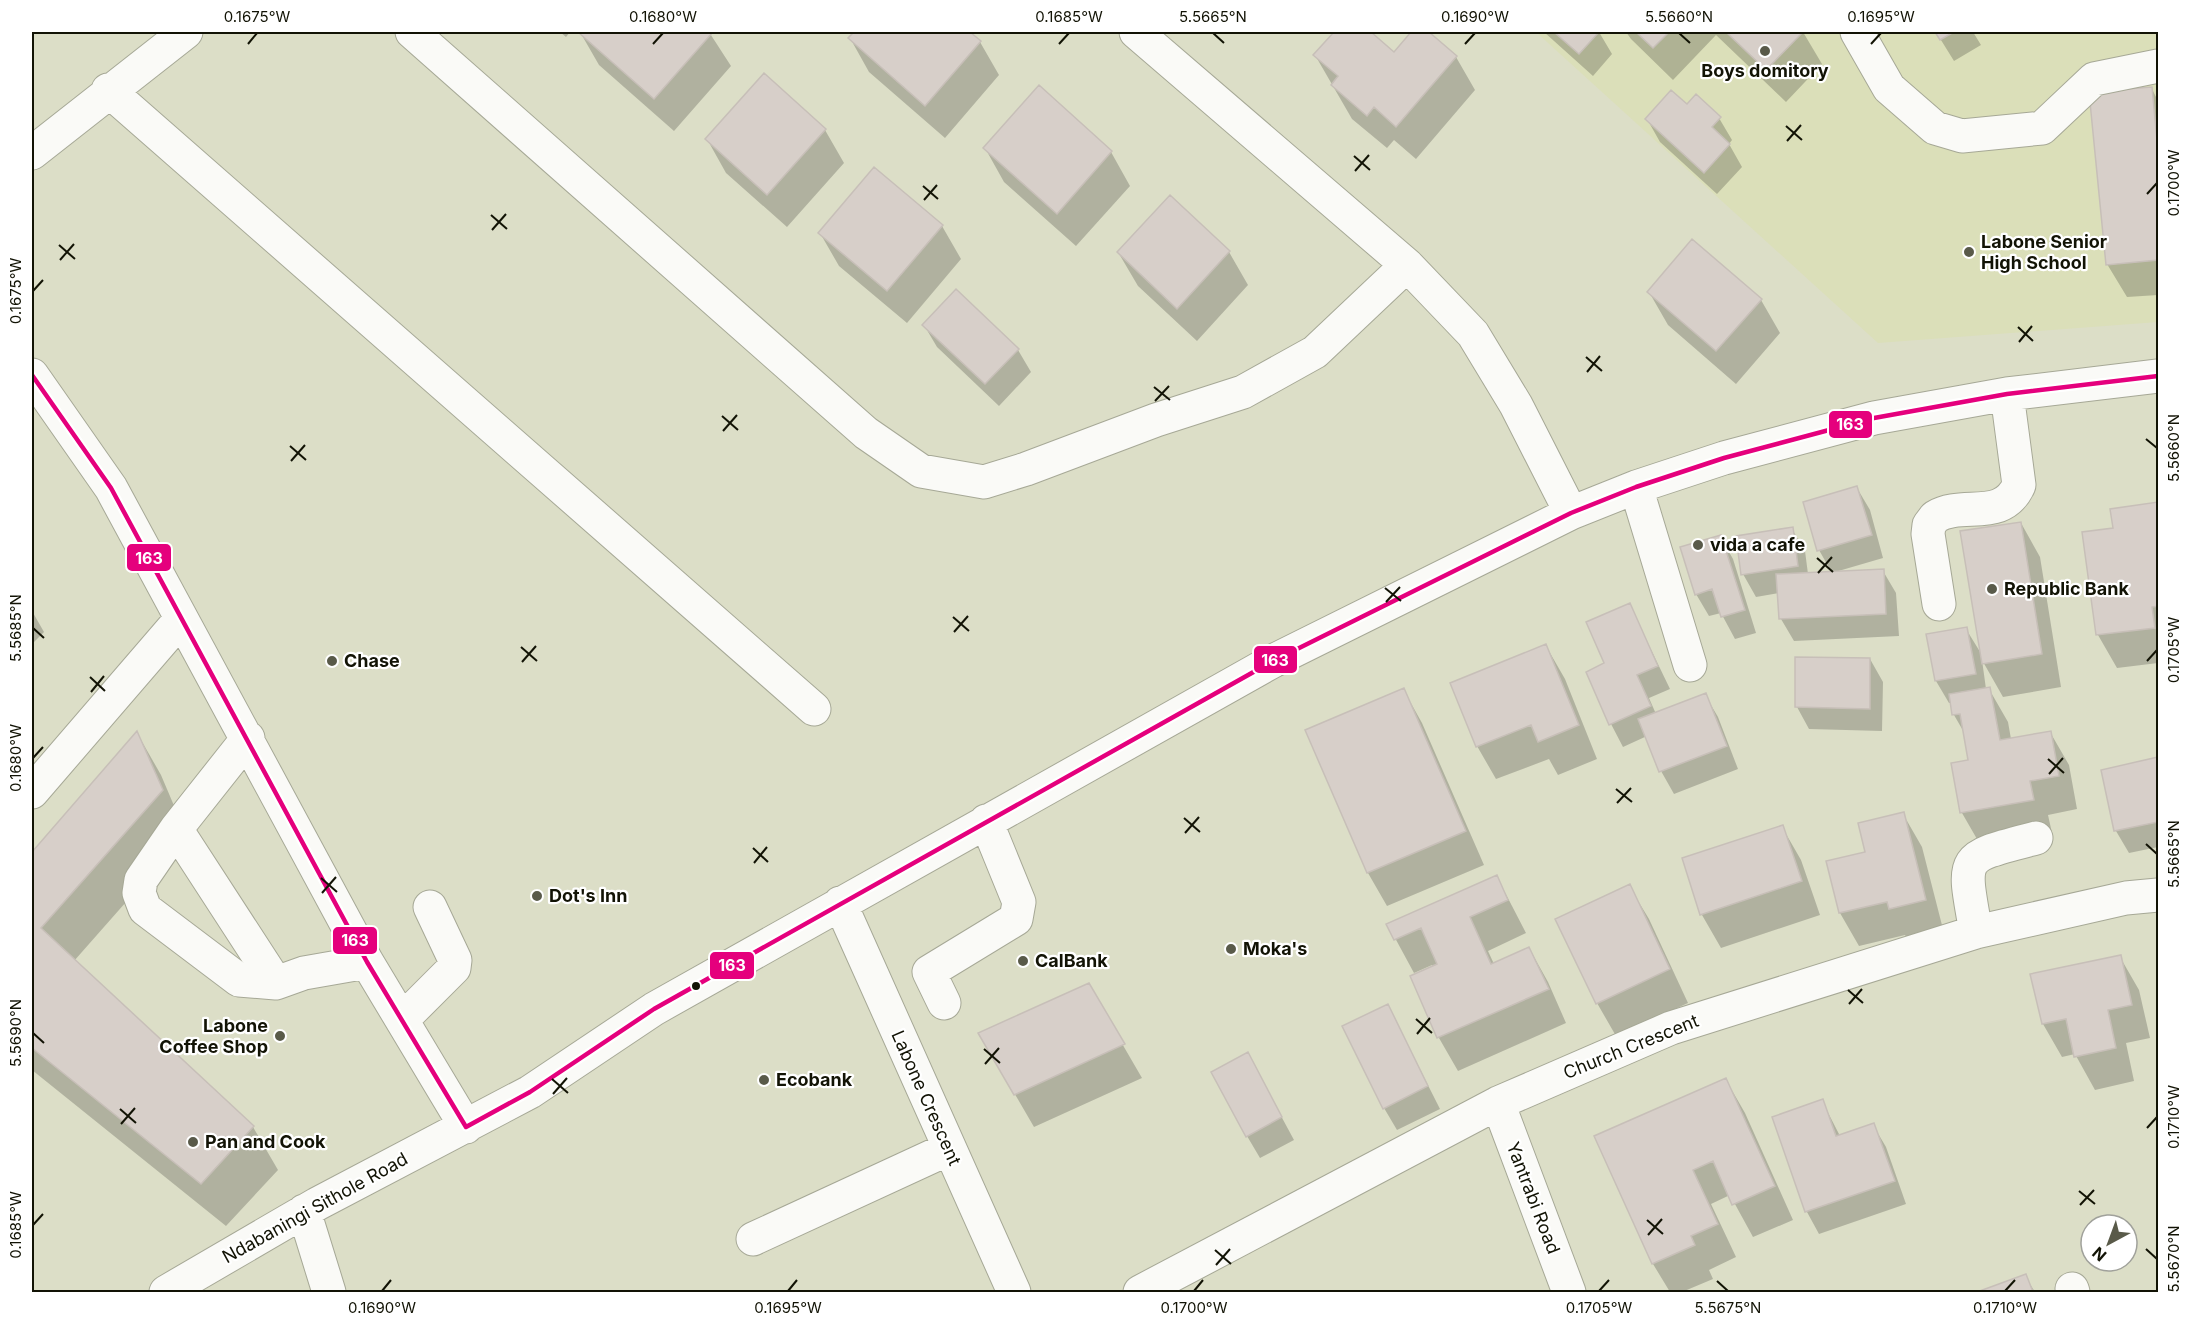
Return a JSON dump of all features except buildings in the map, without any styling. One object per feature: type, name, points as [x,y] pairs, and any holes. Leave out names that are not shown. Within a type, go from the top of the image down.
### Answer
[{"type":"street","points":[[32,153],[108,90],[186,32]]},
{"type":"street","points":[[412,32],[866,433],[921,471],[984,482],[1243,392],[1315,352],[1407,265]]},
{"type":"street","points":[[1136,32],[1407,265],[1473,334],[1516,405],[1571,513]]},
{"type":"street","points":[[1857,32],[1889,88],[1935,128],[1962,136],[2042,128],[2094,79],[2158,66]]},
{"type":"street","points":[[108,90],[814,709]]},
{"type":"street","points":[[32,375],[111,488],[367,962],[466,1127]]},
{"type":"street","name":"Ndabaningi Sithole Road","points":[[166,1293],[304,1211],[530,1092],[654,1009],[986,821],[1169,722],[1273,661],[1571,513],[1636,487],[1724,458],[1874,418],[2007,394],[2158,376]]},
{"type":"street","points":[[1939,604],[1929,525],[1938,514],[2003,505],[2014,497],[2019,485],[2007,394]]},
{"type":"street","points":[[1636,487],[1690,665]]},
{"type":"street","points":[[32,792],[181,619]]},
{"type":"street","points":[[248,738],[176,830],[141,880],[139,893],[145,909],[239,980],[276,983],[304,973],[367,962]]},
{"type":"street","points":[[944,1003],[929,972],[1016,920],[1019,902],[986,821]]},
{"type":"street","points":[[176,830],[276,983]]},
{"type":"street","points":[[1976,932],[1966,877],[1971,862],[1988,851],[2036,838]]},
{"type":"street","name":"Church Crescent","points":[[1140,1293],[1498,1103],[1671,1028],[1976,932],[2126,898],[2158,894]]},
{"type":"street","name":"Labone Crescent","points":[[840,903],[1014,1293]]},
{"type":"street","points":[[402,1020],[454,968],[455,960],[430,907]]},
{"type":"street","name":"Yantrabi Road","points":[[1498,1103],[1569,1293]]},
{"type":"street","points":[[753,1239],[948,1149]]},
{"type":"street","points":[[304,1211],[329,1293]]},
{"type":"shaded area","name":"Labone Senior High School","points":[[1536,32],[2158,32],[2158,322],[1878,343]]},
{"type":"transit line","name":"163","points":[[32,375],[111,488],[367,962],[466,1127]]},
{"type":"transit line","name":"163","points":[[466,1127],[530,1092],[654,1009],[1273,661],[1571,513],[1636,487],[1724,458],[1874,418],[2007,394],[2158,376]]},
{"type":"place","name":"Boys domitory","points":[[1765,51]]},
{"type":"place","name":"Labone Senior High School","points":[[1969,252]]},
{"type":"place","name":"vida a cafe","points":[[1698,545]]},
{"type":"place","name":"Republic Bank","points":[[1992,589]]},
{"type":"place","name":"Chase","points":[[332,661]]},
{"type":"place","name":"Dot's Inn","points":[[537,896]]},
{"type":"place","name":"Moka's","points":[[1231,949]]},
{"type":"place","name":"CalBank","points":[[1023,961]]},
{"type":"place","name":"Labone Coffee Shop","points":[[280,1036]]},
{"type":"place","name":"Ecobank","points":[[764,1080]]},
{"type":"place","name":"Pan and Cook","points":[[193,1142]]}]
